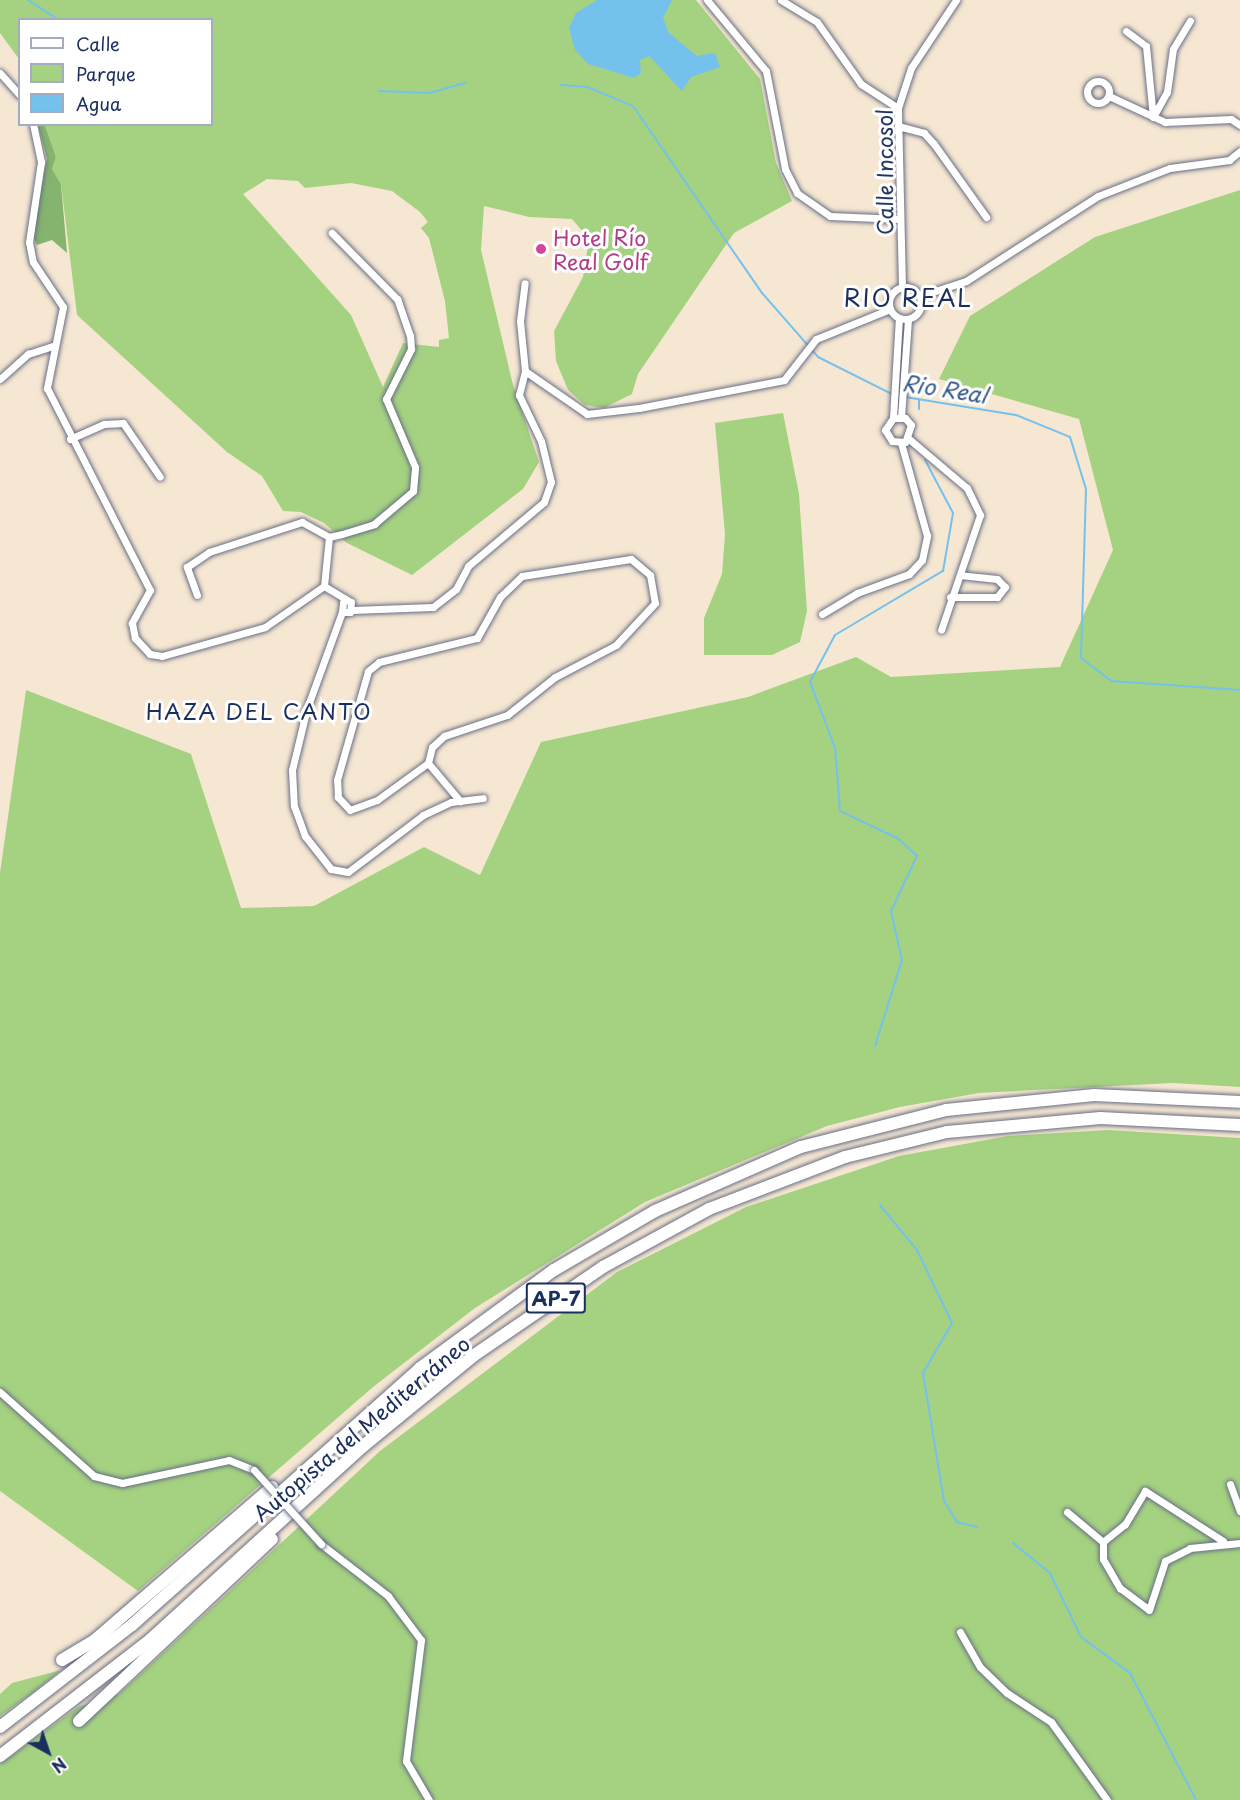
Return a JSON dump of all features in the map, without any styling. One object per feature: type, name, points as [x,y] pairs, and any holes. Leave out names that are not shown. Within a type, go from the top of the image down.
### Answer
[{"type":"highway","name":"Autopista del Mediterráneo","points":[[0,1727],[132,1625],[420,1368],[554,1270],[629,1225],[801,1147],[898,1120],[1019,1100],[1094,1095],[1240,1102]]},
{"type":"highway","name":"Autopista del Mediterráneo","points":[[0,1756],[150,1640],[362,1447],[473,1356],[656,1236],[736,1197],[846,1157],[947,1132],[1035,1121],[1146,1118],[1240,1125]]},
{"type":"highway","points":[[79,1721],[473,1356]]},
{"type":"highway","points":[[62,1660],[95,1640],[388,1386],[420,1368]]},
{"type":"street","points":[[707,0],[766,71],[785,169],[797,193],[830,216],[900,219]]},
{"type":"street","points":[[781,0],[817,22],[861,84],[898,108]]},
{"type":"street","name":"Calle Incosol","points":[[902,288],[898,108],[911,68],[956,0]]},
{"type":"street","points":[[1153,117],[1167,92],[1173,49],[1190,21]]},
{"type":"street","points":[[1125,31],[1146,46],[1153,117]]},
{"type":"street","points":[[0,73],[18,93]]},
{"type":"street","points":[[1109,96],[1165,122],[1231,119],[1240,125]]},
{"type":"street","points":[[33,126],[41,162],[28,230],[33,262],[63,307],[47,388],[70,439],[150,590],[131,631],[150,654],[206,646],[265,627],[324,586],[329,537]]},
{"type":"street","points":[[898,126],[924,134],[934,144],[986,217]]},
{"type":"street","points":[[920,296],[918,313],[908,319],[899,318],[890,309],[890,300],[902,288],[920,296],[966,281],[1098,195],[1170,168],[1229,160],[1240,151]]},
{"type":"street","points":[[329,537],[388,514],[413,491],[416,477],[386,399],[411,349],[403,314],[374,270],[332,233]]},
{"type":"street","points":[[342,612],[433,607],[456,589],[468,566],[544,502],[551,482],[541,441],[519,395],[525,371],[520,321],[525,283]]},
{"type":"street","points":[[525,371],[587,414],[784,380],[816,339],[890,309]]},
{"type":"street","points":[[899,318],[893,405],[897,418],[911,426],[909,439]]},
{"type":"street","points":[[822,614],[857,593],[909,574],[922,560],[927,536],[901,443],[886,434],[897,418],[903,403],[908,319]]},
{"type":"street","points":[[0,379],[28,354],[55,345]]},
{"type":"street","points":[[70,439],[104,424],[123,423],[160,477]]},
{"type":"street","points":[[901,443],[909,439]]},
{"type":"street","points":[[909,439],[976,501],[980,525],[950,597],[941,630]]},
{"type":"street","points":[[196,595],[188,567],[209,552],[302,522],[329,537]]},
{"type":"street","points":[[631,559],[651,575],[655,603],[639,625],[582,667],[555,677],[507,715],[444,736],[432,747],[428,764],[377,800],[350,810],[338,797],[337,780],[368,671],[405,654],[477,638],[500,597],[522,576],[631,559]]},
{"type":"street","points":[[950,597],[997,597],[1005,587],[998,579],[960,575]]},
{"type":"street","points":[[324,586],[343,602],[351,602],[352,610]]},
{"type":"street","points":[[343,602],[342,612],[307,708],[292,770],[294,806],[304,836],[331,869],[348,872],[423,815],[460,801],[483,798]]},
{"type":"street","points":[[428,764],[460,801]]},
{"type":"street","points":[[0,1392],[94,1476],[122,1483],[229,1460],[254,1470],[321,1544],[388,1596],[422,1640],[406,1761],[429,1800]]},
{"type":"street","points":[[1230,1484],[1240,1511]]},
{"type":"street","points":[[1103,1542],[1125,1524],[1145,1491],[1223,1541]]},
{"type":"street","points":[[1067,1512],[1103,1542]]},
{"type":"street","points":[[1206,1545],[1200,1538],[1208,1532]]},
{"type":"street","points":[[1103,1542],[1103,1559],[1113,1578],[1149,1610],[1165,1561],[1206,1545],[1223,1541],[1240,1543]]},
{"type":"street","points":[[960,1632],[987,1673],[1051,1722],[1107,1800]]},
{"type":"green space","points":[[0,0],[696,0],[760,79],[776,163],[792,201],[734,233],[638,374],[632,394],[604,408],[585,405],[568,390],[556,361],[554,331],[583,277],[589,239],[572,219],[529,217],[484,206],[481,250],[513,385],[539,462],[523,489],[412,575],[347,543],[324,523],[301,512],[283,511],[262,476],[227,452],[77,315],[61,184],[52,169],[56,157],[45,126],[213,126],[213,18],[18,18],[18,58],[0,33]],"holes":[[[267,179],[298,181],[305,188],[351,183],[392,191],[420,212],[428,222],[421,228],[429,238],[445,301],[449,338],[439,340],[439,347],[403,343],[383,387],[351,315],[243,194]]]},
{"type":"green space","points":[[38,126],[45,126],[56,157],[52,169],[61,184],[67,253],[52,240],[37,245],[31,232],[47,159]]},
{"type":"green space","points":[[1240,190],[1240,1087],[1173,1083],[979,1093],[900,1107],[827,1126],[645,1202],[475,1308],[373,1387],[138,1591],[0,1491],[0,873],[26,690],[191,754],[241,908],[314,906],[424,847],[480,875],[541,742],[748,697],[856,657],[891,677],[1060,667],[1113,550],[1079,419],[939,379],[970,316],[1095,237]]},
{"type":"green space","points":[[783,413],[799,494],[807,611],[800,642],[772,655],[704,655],[704,618],[722,574],[725,534],[715,423]]},
{"type":"green space","points":[[1108,1130],[1240,1138],[1240,1800],[0,1800],[0,1764],[78,1707],[119,1694],[380,1451],[617,1272],[746,1207],[899,1156],[1008,1136]]},
{"type":"green space","points":[[61,1670],[0,1716],[0,1694],[12,1683]]},
{"type":"water","points":[[597,0],[672,0],[663,18],[669,33],[697,56],[715,53],[720,67],[691,77],[682,91],[649,56],[640,60],[641,73],[634,78],[588,64],[575,50],[569,28],[576,13]]},
{"type":"waterway","name":"Rio Real","points":[[28,0],[56,18]]},
{"type":"waterway","name":"Rio Real","points":[[379,91],[430,93],[466,83]]},
{"type":"waterway","name":"Rio Real","points":[[561,85],[587,87],[633,106],[762,293],[818,357],[894,395]]},
{"type":"waterway","name":"Rio Real","points":[[905,397],[1016,415],[1070,437],[1086,489],[1081,658],[1112,681],[1240,690]]},
{"type":"waterway","points":[[919,400],[919,409]]},
{"type":"waterway","points":[[875,1046],[902,960],[891,911],[917,856],[899,839],[840,811],[835,748],[810,682],[835,635],[943,571],[953,513],[925,460]]},
{"type":"waterway","points":[[880,1205],[917,1250],[952,1323],[923,1373],[944,1501],[957,1522],[977,1527]]},
{"type":"waterway","points":[[1013,1543],[1050,1573],[1081,1637],[1130,1673],[1196,1800]]},
{"type":"place","name":"Hotel Río Real Golf","points":[[541,249]]},
{"type":"district","name":"RIO REAL","points":[[908,298]]},
{"type":"district","name":"HAZA DEL CANTO","points":[[259,711]]}]
